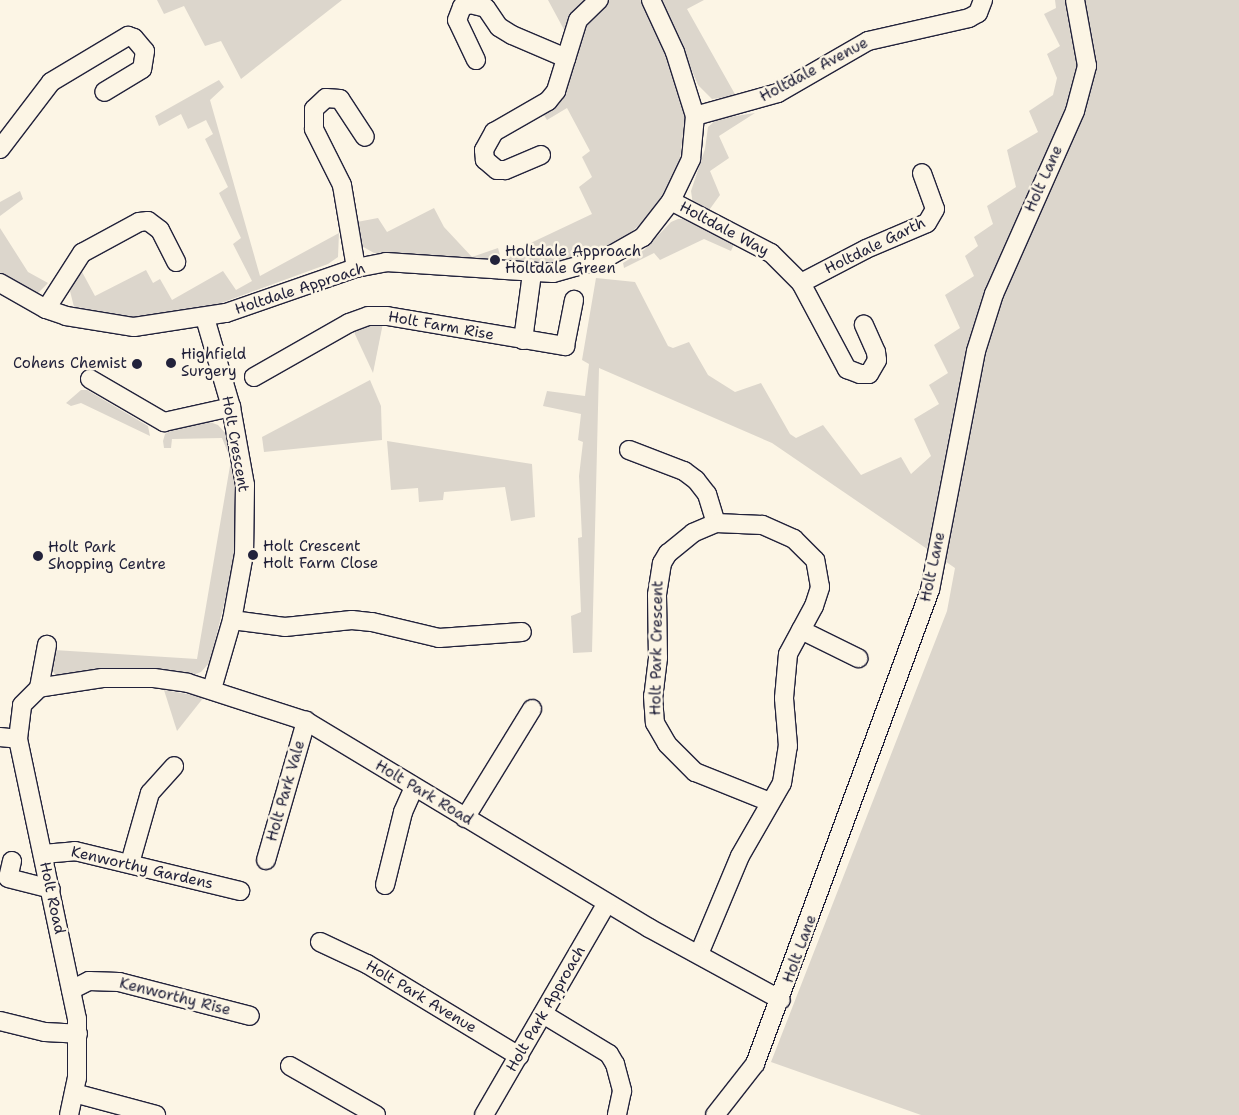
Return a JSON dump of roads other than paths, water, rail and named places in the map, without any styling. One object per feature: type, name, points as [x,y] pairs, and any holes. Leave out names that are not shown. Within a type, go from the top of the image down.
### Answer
[{"type":"street","points":[[541,155],[506,170],[497,170],[485,160],[484,150],[494,132],[548,101],[556,91],[578,20],[599,0]]},
{"type":"street","name":"Holtdale Approach","points":[[0,283],[46,309],[66,316],[134,327],[205,318],[356,268],[386,262],[553,273],[606,258],[643,236],[671,201],[690,159],[694,116],[675,52],[651,0]]},
{"type":"street","name":"Holtdale Avenue","points":[[694,116],[778,93],[868,41],[969,18],[978,13],[983,0]]},
{"type":"street","name":"Holt Lane","points":[[714,1115],[755,1064],[781,1000],[930,590],[976,351],[994,294],[1075,111],[1087,66],[1074,0]]},
{"type":"street","points":[[476,60],[457,20],[462,7],[470,4],[486,8],[499,27],[512,36],[566,58]]},
{"type":"street","points":[[0,149],[51,82],[128,36],[134,38],[145,50],[142,69],[104,92]]},
{"type":"street","points":[[356,268],[342,185],[314,129],[314,109],[326,98],[340,99],[366,137]]},
{"type":"street","name":"Holtdale Garth","points":[[801,283],[866,249],[927,223],[935,209],[922,173]]},
{"type":"street","name":"Holtdale Way","points":[[671,201],[761,246],[801,283],[847,369],[860,374],[868,374],[877,360],[876,352],[864,324]]},
{"type":"street","points":[[46,309],[82,253],[139,222],[148,221],[160,230],[176,262]]},
{"type":"street","points":[[523,340],[532,273]]},
{"type":"street","name":"Holt Farm Rise","points":[[254,377],[349,323],[368,316],[387,316],[565,346],[574,300]]},
{"type":"street","name":"Holt Crescent","points":[[205,318],[232,407],[245,485],[244,554],[232,620],[212,689]]},
{"type":"street","points":[[90,380],[164,422],[232,407]]},
{"type":"street","points":[[629,450],[684,470],[696,480],[707,494],[716,523]]},
{"type":"street","name":"Holt Park Crescent","points":[[699,954],[740,856],[770,802],[787,765],[785,674],[788,654],[814,606],[820,587],[820,572],[808,550],[794,539],[762,525],[716,523],[693,533],[677,544],[668,553],[660,568],[658,658],[653,696],[655,723],[667,744],[696,772],[770,802]]},
{"type":"street","points":[[232,620],[285,627],[352,620],[372,622],[439,638],[522,632]]},
{"type":"street","points":[[800,630],[858,658]]},
{"type":"street","points":[[39,688],[47,645]]},
{"type":"street","name":"Holt Park Road","points":[[39,688],[102,678],[154,678],[212,689],[306,722],[608,903],[781,1000]]},
{"type":"street","name":"Holt Road","points":[[39,688],[22,705],[18,739],[51,889],[78,1034],[74,1093],[69,1115]]},
{"type":"street","points":[[465,818],[532,709]]},
{"type":"street","name":"Holt Park Vale","points":[[266,860],[306,722]]},
{"type":"street","points":[[0,737],[18,739]]},
{"type":"street","points":[[130,863],[150,793],[174,766]]},
{"type":"street","points":[[385,885],[403,812],[414,787]]},
{"type":"street","name":"Kenworthy Gardens","points":[[43,854],[76,851],[240,891]]},
{"type":"street","points":[[12,862],[8,878],[51,889]]},
{"type":"street","name":"Holt Park Approach","points":[[484,1115],[608,903]]},
{"type":"street","name":"Holt Park Avenue","points":[[320,942],[367,964],[519,1056]]},
{"type":"street","name":"Kenworthy Rise","points":[[71,990],[89,981],[119,982],[250,1016]]},
{"type":"street","points":[[543,1014],[609,1054],[615,1064],[622,1090],[617,1115]]},
{"type":"street","points":[[0,1021],[52,1033],[78,1034]]},
{"type":"street","points":[[290,1066],[376,1115]]},
{"type":"street","points":[[74,1093],[156,1115]]},
{"type":"place","name":"Holtdale Approach Holtdale Green","points":[[495,260]]},
{"type":"place","name":"Highfield Surgery","points":[[171,363]]},
{"type":"place","name":"Cohens Chemist","points":[[137,364]]},
{"type":"place","name":"Holt Crescent Holt Farm Close","points":[[253,555]]},
{"type":"place","name":"Holt Park Shopping Centre","points":[[38,556]]}]
